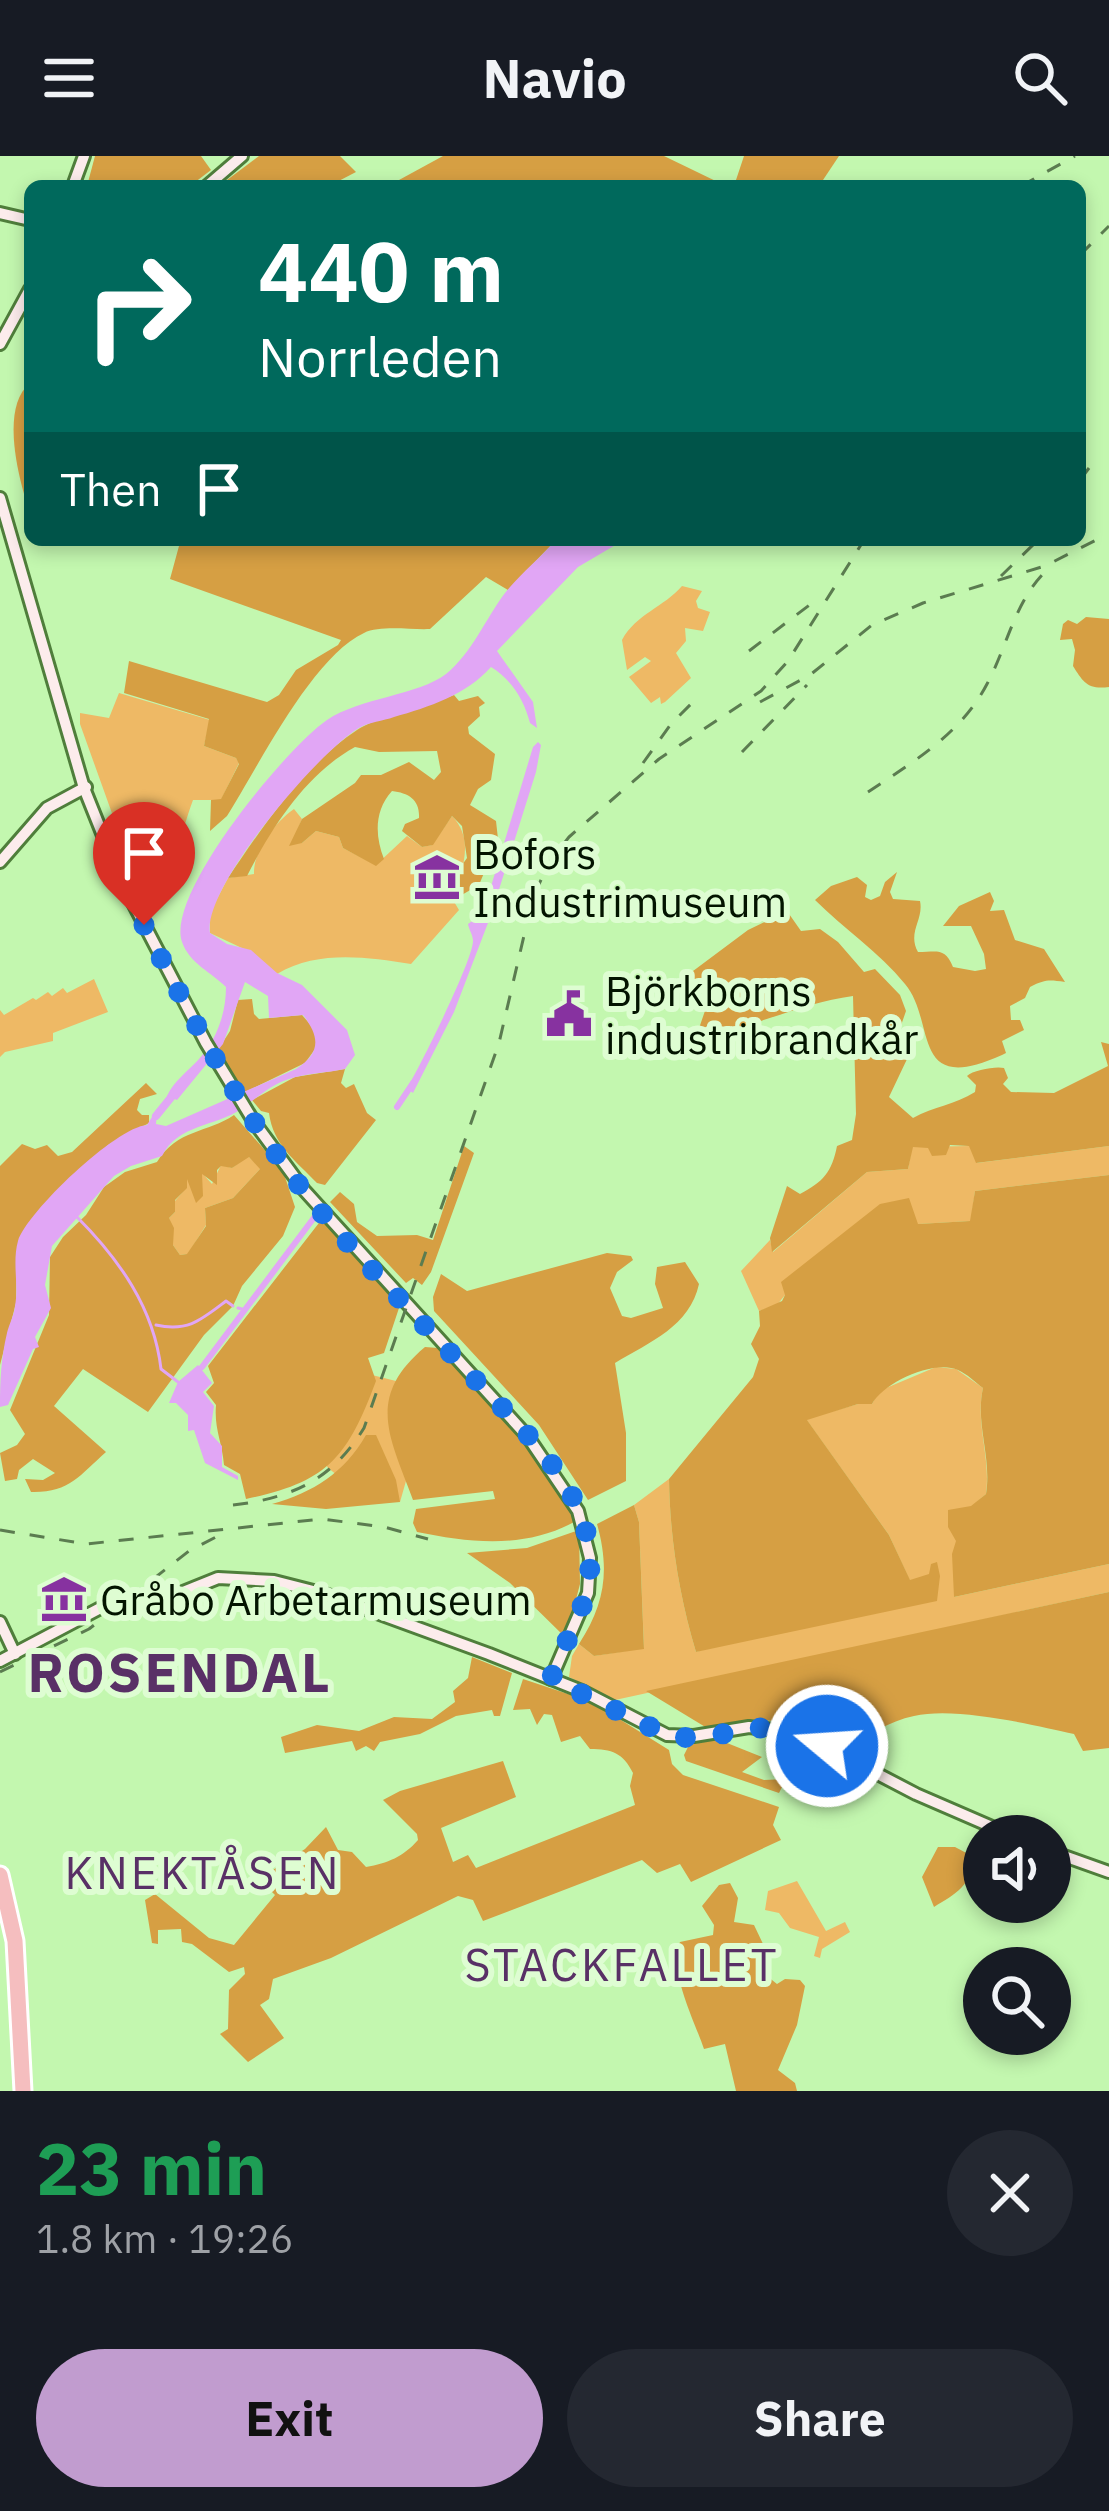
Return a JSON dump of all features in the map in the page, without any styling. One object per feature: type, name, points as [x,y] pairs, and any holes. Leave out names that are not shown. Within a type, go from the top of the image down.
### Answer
[{"type":"highway","points":[[0,1875],[15,1941],[17,2057]]},
{"type":"highway","points":[[0,1907],[19,2091]]},
{"type":"street","points":[[214,180],[242,156]]},
{"type":"street","points":[[0,344],[24,301]]},
{"type":"street","points":[[15,319],[24,307]]},
{"type":"street","points":[[0,498],[86,787],[131,897],[214,1058],[247,1112],[327,1219],[516,1424],[573,1501],[586,1532],[589,1582],[582,1614],[551,1679]]},
{"type":"street","points":[[0,858],[46,808],[86,787]]},
{"type":"street","points":[[0,1661],[108,1604],[144,1607],[206,1581],[241,1578],[325,1594],[551,1679],[658,1732],[694,1736],[763,1727],[799,1732],[964,1815]]},
{"type":"street","points":[[0,1622],[15,1654]]},
{"type":"street","points":[[1071,1858],[1109,1872]]},
{"type":"shaded area","points":[[95,156],[201,156],[211,170],[198,180],[89,180]]},
{"type":"shaded area","points":[[259,156],[340,156],[356,172],[341,180],[227,180]]},
{"type":"shaded area","points":[[443,156],[664,156],[714,180],[399,180]]},
{"type":"shaded area","points":[[744,156],[839,156],[823,180],[736,180]]},
{"type":"shaded area","points":[[24,390],[24,492],[14,444]]},
{"type":"shaded area","points":[[179,546],[550,546],[508,590],[486,577],[430,629],[371,631],[344,646],[306,689],[227,816],[210,831],[211,800],[221,799],[239,764],[236,758],[204,746],[209,719],[124,693],[129,661],[267,702],[279,695],[296,670],[341,640],[170,579]]},
{"type":"shaded area","points":[[550,546],[614,546],[578,567],[497,651],[533,702],[537,728],[511,684],[491,667],[446,699],[359,728],[292,791],[243,854],[212,912],[210,933],[227,944],[251,950],[277,973],[302,985],[347,1030],[355,1055],[345,1069],[276,1085],[231,1115],[177,1138],[162,1156],[114,1176],[52,1246],[45,1285],[51,1308],[35,1337],[39,1347],[33,1349],[8,1405],[0,1407],[3,1351],[16,1298],[16,1249],[38,1211],[95,1155],[147,1125],[157,1109],[156,1124],[166,1126],[296,1069],[314,1051],[313,1030],[303,1015],[269,1018],[268,996],[245,982],[223,1044],[177,1100],[167,1096],[211,1043],[224,1006],[226,987],[195,962],[182,942],[182,920],[210,858],[259,789],[309,735],[355,706],[421,687],[446,674],[471,646],[505,593]]},
{"type":"shaded area","points":[[682,586],[702,591],[698,608],[710,612],[703,631],[685,628],[686,641],[676,653],[691,678],[665,702],[661,704],[660,697],[651,703],[629,677],[651,661],[645,657],[627,670],[622,640]]},
{"type":"shaded area","points":[[1086,617],[1109,619],[1109,687],[1091,686],[1083,680],[1073,666],[1072,639],[1060,640],[1063,624],[1068,620],[1077,624]]},
{"type":"shaded area","points":[[119,693],[210,720],[204,746],[239,763],[221,800],[193,800],[169,860],[137,883],[80,724],[80,713],[109,718]]},
{"type":"shaded area","points":[[454,695],[459,701],[478,696],[485,703],[468,727],[469,734],[495,754],[491,780],[478,789],[470,805],[496,821],[498,839],[479,885],[453,900],[449,869],[467,858],[462,826],[452,816],[433,845],[422,847],[402,831],[405,824],[419,818],[418,806],[398,792],[392,791],[379,815],[384,859],[376,866],[343,848],[339,837],[316,831],[302,843],[289,846],[302,819],[361,775],[381,775],[409,762],[434,780],[441,772],[437,751],[379,752],[355,747],[321,772],[292,803],[247,876],[228,878],[286,798],[338,744],[376,721]]},
{"type":"shaded area","points":[[538,742],[536,772],[491,915],[454,1012],[413,1093],[407,1088],[471,952],[468,924],[482,914]]},
{"type":"shaded area","points":[[294,809],[302,819],[293,841],[302,843],[316,831],[339,837],[343,848],[376,865],[407,836],[422,847],[432,845],[452,816],[465,846],[453,900],[459,910],[411,964],[325,958],[277,974],[244,949],[210,933],[210,912],[228,878],[254,874],[266,838]]},
{"type":"shaded area","points":[[897,872],[890,892],[893,899],[920,901],[914,938],[918,952],[943,953],[953,967],[986,969],[971,926],[943,926],[959,906],[990,892],[994,901],[990,911],[1004,910],[1015,940],[1044,949],[1065,982],[1035,984],[1025,998],[1010,1006],[1011,1020],[1020,1020],[1024,1030],[1002,1041],[1006,1053],[972,1066],[952,1067],[939,1061],[905,984],[815,900],[831,886],[857,877],[867,885],[865,897],[871,900],[880,896],[885,882]]},
{"type":"shaded area","points":[[787,911],[801,931],[820,929],[864,972],[875,969],[900,995],[906,1011],[897,1037],[908,1057],[889,1097],[913,1118],[975,1092],[976,1085],[967,1076],[985,1069],[1004,1068],[1008,1078],[1003,1084],[1011,1092],[1054,1093],[1108,1066],[1101,1042],[1109,1044],[1109,1146],[976,1163],[969,1146],[950,1145],[946,1155],[932,1156],[928,1148],[913,1147],[908,1169],[867,1172],[772,1252],[770,1238],[787,1186],[800,1194],[815,1185],[829,1169],[837,1146],[852,1140],[856,1114],[853,996],[696,1037],[707,1005],[704,993],[681,991],[681,980],[748,930]]},
{"type":"shaded area","points":[[94,979],[108,1012],[53,1033],[53,1041],[0,1057],[0,1010],[4,1015],[48,992],[52,996],[63,988],[67,993]]},
{"type":"shaded area","points":[[252,999],[259,1019],[302,1015],[315,1030],[318,1045],[305,1063],[245,1092],[218,1050],[230,1031],[238,1000]]},
{"type":"shaded area","points":[[345,1069],[341,1083],[346,1088],[354,1084],[367,1113],[376,1120],[325,1185],[317,1183],[287,1152],[269,1113],[252,1100],[295,1077]]},
{"type":"shaded area","points":[[146,1083],[157,1094],[140,1099],[137,1110],[149,1115],[149,1123],[108,1145],[27,1225],[17,1247],[16,1303],[0,1365],[0,1166],[22,1144],[35,1149],[47,1145],[58,1156],[72,1152]]},
{"type":"shaded area","points":[[234,1115],[283,1171],[295,1207],[283,1236],[148,1412],[83,1369],[54,1406],[106,1452],[80,1475],[55,1490],[31,1492],[25,1479],[43,1480],[55,1473],[33,1459],[19,1470],[17,1479],[5,1481],[0,1453],[17,1445],[25,1434],[10,1410],[49,1315],[50,1257],[104,1187],[125,1172],[157,1162],[183,1137]],"holes":[[[249,1157],[260,1169],[233,1198],[205,1208],[206,1226],[187,1254],[180,1255],[173,1245],[169,1218],[175,1212],[175,1200],[187,1188],[187,1179],[196,1203],[203,1196],[202,1174],[217,1185],[221,1166],[232,1168]]]},
{"type":"shaded area","points":[[464,1146],[474,1153],[431,1272],[422,1285],[413,1278],[406,1283],[330,1202],[340,1192],[354,1204],[357,1222],[377,1236],[417,1235],[433,1240]]},
{"type":"shaded area","points":[[970,1146],[977,1163],[1109,1146],[1109,1175],[975,1191],[971,1221],[918,1224],[759,1311],[741,1271],[770,1240],[773,1252],[867,1172],[908,1169],[912,1147]]},
{"type":"shaded area","points":[[248,1156],[261,1168],[233,1198],[205,1208],[206,1225],[188,1254],[180,1255],[173,1245],[169,1218],[186,1179],[192,1186],[200,1182],[202,1173],[212,1184],[221,1165],[232,1168]]},
{"type":"shaded area","points":[[1109,1175],[1109,1564],[954,1597],[956,1541],[948,1527],[948,1510],[971,1506],[986,1494],[983,1388],[948,1367],[923,1370],[887,1388],[872,1404],[807,1420],[889,1535],[910,1580],[929,1574],[931,1564],[937,1562],[937,1601],[696,1652],[676,1567],[669,1479],[753,1377],[759,1359],[751,1344],[760,1326],[759,1311],[782,1301],[781,1282],[880,1204],[909,1198],[918,1224],[970,1221],[975,1191]]},
{"type":"shaded area","points":[[322,1219],[400,1305],[384,1353],[368,1358],[376,1381],[344,1448],[316,1474],[297,1484],[246,1499],[240,1474],[224,1465],[216,1405],[206,1392],[214,1383],[208,1366]]},
{"type":"shaded area","points":[[607,1253],[633,1260],[617,1272],[610,1288],[622,1316],[631,1318],[663,1308],[655,1284],[657,1267],[685,1262],[699,1284],[678,1322],[615,1363],[626,1433],[626,1481],[588,1500],[539,1425],[434,1311],[433,1297],[441,1274],[467,1291]]},
{"type":"shaded area","points":[[425,1347],[438,1348],[514,1429],[576,1521],[518,1540],[458,1539],[417,1532],[413,1523],[416,1509],[495,1499],[493,1491],[413,1500],[391,1438],[389,1402],[394,1384]]},
{"type":"shaded area","points":[[198,1365],[212,1383],[203,1392],[214,1406],[210,1433],[222,1446],[222,1467],[238,1480],[205,1463],[194,1430],[188,1431],[188,1415],[176,1403],[169,1403],[178,1382]]},
{"type":"shaded area","points":[[936,1367],[956,1369],[983,1388],[987,1480],[986,1494],[968,1515],[958,1540],[954,1597],[1109,1564],[1109,1592],[615,1700],[569,1677],[579,1644],[594,1656],[644,1648],[639,1522],[634,1505],[669,1479],[676,1567],[696,1652],[910,1580],[889,1535],[806,1419],[872,1404],[879,1391]]},
{"type":"shaded area","points":[[360,1372],[396,1381],[405,1414],[418,1420],[426,1434],[416,1446],[400,1502],[337,1475],[317,1448]]},
{"type":"shaded area","points":[[366,1435],[376,1435],[396,1480],[400,1502],[326,1509],[272,1504],[326,1479]]},
{"type":"shaded area","points":[[634,1505],[639,1522],[644,1649],[594,1656],[579,1644],[595,1615],[603,1586],[597,1524]]},
{"type":"shaded area","points":[[579,1530],[580,1584],[566,1638],[510,1583],[467,1553],[527,1548]]},
{"type":"shaded area","points":[[1109,1592],[1109,1748],[1083,1751],[1074,1734],[951,1713],[905,1718],[845,1748],[778,1721],[707,1728],[646,1691]]},
{"type":"shaded area","points":[[472,1657],[512,1673],[500,1716],[492,1710],[456,1716],[420,1734],[380,1742],[374,1751],[366,1746],[356,1751],[352,1741],[285,1753],[281,1737],[317,1725],[359,1731],[394,1717],[432,1719],[455,1702],[453,1691],[468,1678]]},
{"type":"shaded area","points":[[523,1679],[592,1702],[669,1750],[672,1764],[683,1775],[779,1807],[773,1825],[781,1840],[691,1882],[680,1864],[657,1873],[642,1860],[483,1921],[473,1900],[458,1896],[331,1958],[273,1979],[269,1999],[260,2005],[284,2038],[248,2062],[220,2034],[228,2029],[229,1990],[245,1974],[244,1967],[229,1972],[192,1944],[182,1942],[181,1929],[158,1930],[158,1944],[152,1943],[145,1900],[155,1894],[209,1938],[234,1945],[275,1895],[259,1879],[305,1849],[326,1827],[338,1850],[352,1852],[366,1867],[388,1861],[418,1840],[383,1800],[503,1761],[516,1797],[441,1828],[453,1862],[468,1855],[476,1868],[635,1805],[630,1786],[633,1773],[621,1757],[590,1749],[580,1736],[561,1742],[552,1715],[544,1714],[537,1725],[530,1709],[513,1710]]},
{"type":"shaded area","points":[[717,1739],[762,1757],[742,1772],[764,1780],[786,1779],[779,1793],[686,1761],[689,1745]]},
{"type":"shaded area","points":[[938,1847],[963,1851],[963,1886],[934,1907],[922,1877]]},
{"type":"shaded area","points":[[797,1881],[826,1931],[845,1922],[850,1932],[822,1949],[820,1958],[814,1956],[819,1937],[790,1928],[779,1913],[765,1910],[768,1891]]},
{"type":"shaded area","points":[[730,1883],[738,1898],[734,1922],[754,1925],[764,1946],[757,1968],[777,1984],[800,1980],[805,1986],[797,2025],[778,2070],[795,2083],[797,2091],[736,2091],[725,2044],[704,2049],[684,1995],[677,1965],[680,1942],[713,1935],[714,1925],[702,1906],[719,1885]]},
{"type":"waterway","points":[[397,1107],[413,1083]]},
{"type":"waterway","points":[[156,1116],[177,1090]]},
{"type":"waterway","points":[[202,1367],[316,1215]]},
{"type":"waterway","points":[[76,1216],[132,1286],[151,1325],[161,1369],[178,1382]]},
{"type":"waterway","points":[[156,1325],[186,1325],[226,1301],[233,1306]]},
{"type":"waterway","points":[[238,1308],[242,1309]]},
{"type":"railway","points":[[1032,180],[1075,156]]},
{"type":"railway","points":[[1086,249],[1109,226]]},
{"type":"railway","points":[[1086,472],[1089,468]]},
{"type":"railway","points":[[1086,545],[1098,539]]},
{"type":"railway","points":[[233,1505],[274,1497],[309,1483],[338,1461],[364,1428],[499,1043],[533,897],[549,863],[569,837],[659,759],[761,691],[788,661],[860,546]]},
{"type":"railway","points":[[1001,576],[1032,546]]},
{"type":"railway","points":[[760,702],[810,675],[872,625],[923,603],[1045,566],[1084,546]]},
{"type":"railway","points":[[868,792],[935,746],[964,718],[987,684],[1028,594],[1049,568]]},
{"type":"railway","points":[[749,651],[816,600]]},
{"type":"railway","points":[[742,752],[807,685]]},
{"type":"railway","points":[[643,763],[698,697]]},
{"type":"railway","points":[[0,1530],[86,1544],[322,1519],[384,1527],[428,1539]]},
{"type":"railway","points":[[0,1672],[89,1629],[189,1551],[216,1537]]},
{"type":"place","name":"Bofors Industrimuseum","points":[[437,877]]},
{"type":"place","name":"Björkborns industribrandkår","points":[[569,1014]]},
{"type":"place","name":"Gråbo Arbetarmuseum","points":[[64,1599]]},
{"type":"district","name":"ROSENDAL","points":[[180,1672]]},
{"type":"district","name":"KNEKTÅSEN","points":[[203,1872]]},
{"type":"district","name":"STACKFALLET","points":[[622,1964]]},
{"type":"route","points":[[144,925],[206,1043],[280,1160],[394,1294],[528,1437],[573,1501],[586,1532],[589,1582],[582,1614],[551,1679],[667,1735],[771,1727],[799,1732],[827,1746]]}]
